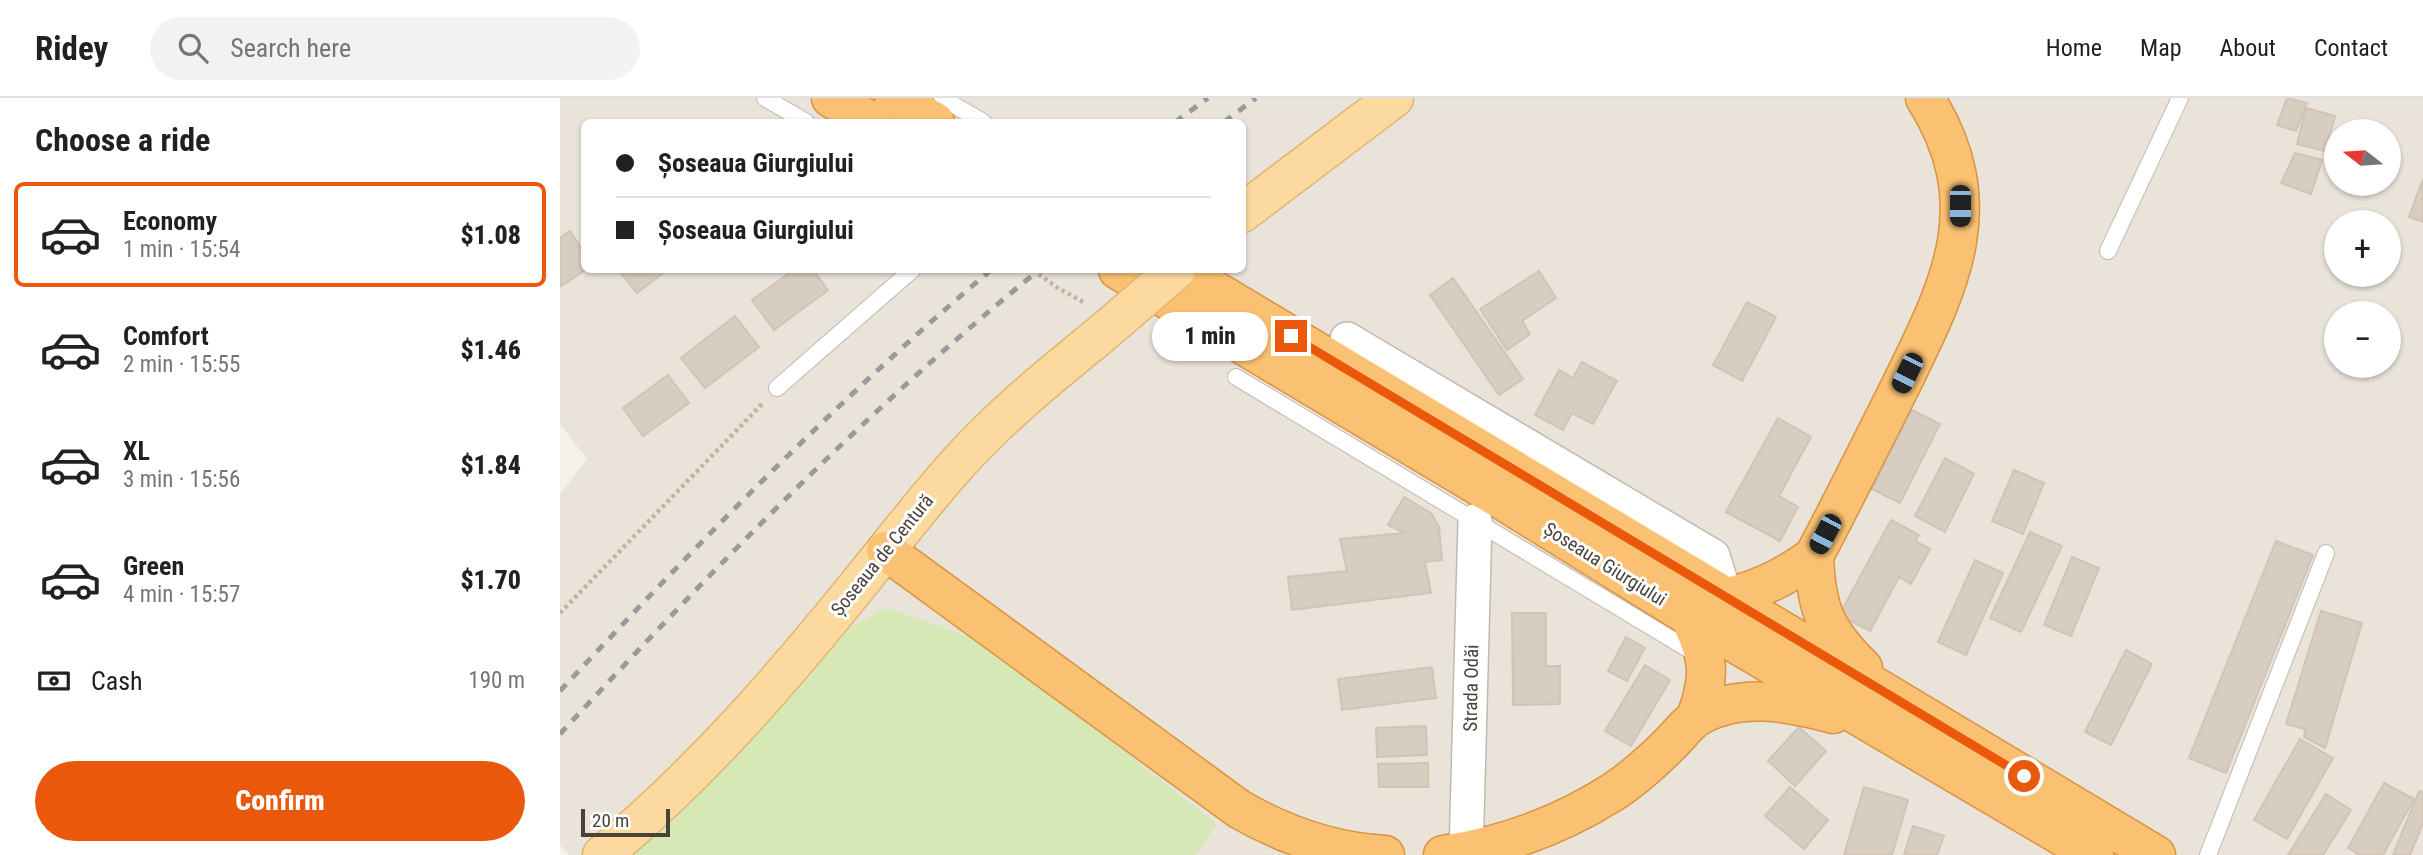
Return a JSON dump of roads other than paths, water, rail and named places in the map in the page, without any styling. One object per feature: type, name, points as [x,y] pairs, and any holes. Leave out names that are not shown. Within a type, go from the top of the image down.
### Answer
[{"type":"highway","points":[[831,98],[868,119]]},
{"type":"highway","points":[[894,98],[930,119]]},
{"type":"highway","points":[[1726,598],[1762,588],[1814,556],[1935,317],[1954,264],[1960,226],[1959,185],[1949,147],[1925,98]]},
{"type":"highway","name":"Șoseaua Giurgiului","points":[[1123,273],[1502,500],[1689,616],[1883,711],[2157,855]]},
{"type":"highway","name":"Șoseaua Giurgiului","points":[[1184,273],[1726,598],[1883,711],[2094,855]]},
{"type":"highway","points":[[886,551],[1239,809],[1272,828],[1320,845],[1385,855]]},
{"type":"highway","points":[[1814,556],[1815,587],[1820,608],[1833,636],[1883,711]]},
{"type":"highway","points":[[1459,854],[1514,839],[1575,814],[1615,790],[1668,746],[1696,717],[1703,698],[1706,660],[1703,645],[1689,616]]},
{"type":"highway","points":[[1696,717],[1725,706],[1754,701],[1883,711]]},
{"type":"main road","points":[[1246,210],[1394,98]]},
{"type":"main road","name":"Șoseaua de Centură","points":[[601,855],[641,823],[705,761],[771,689],[934,490],[999,420],[1175,273]]},
{"type":"street","points":[[1347,339],[1713,556],[1726,598]]},
{"type":"street","name":"Strada Odăi","points":[[1459,854],[1475,521]]},
{"type":"lane","points":[[765,98],[801,119]]},
{"type":"lane","points":[[942,98],[978,119]]},
{"type":"lane","points":[[2108,251],[2180,98]]},
{"type":"lane","points":[[777,388],[909,273]]},
{"type":"lane","name":"Șoseaua Giurgiului","points":[[1236,377],[1706,660]]},
{"type":"lane","points":[[2208,855],[2326,553]]},
{"type":"railway","points":[[1179,119],[1208,98]]},
{"type":"railway","points":[[1228,119],[1256,98]]},
{"type":"railway","points":[[560,691],[663,581],[769,474],[878,370],[988,273]]},
{"type":"railway","points":[[560,734],[674,612],[791,493],[912,379],[1035,273]]}]
